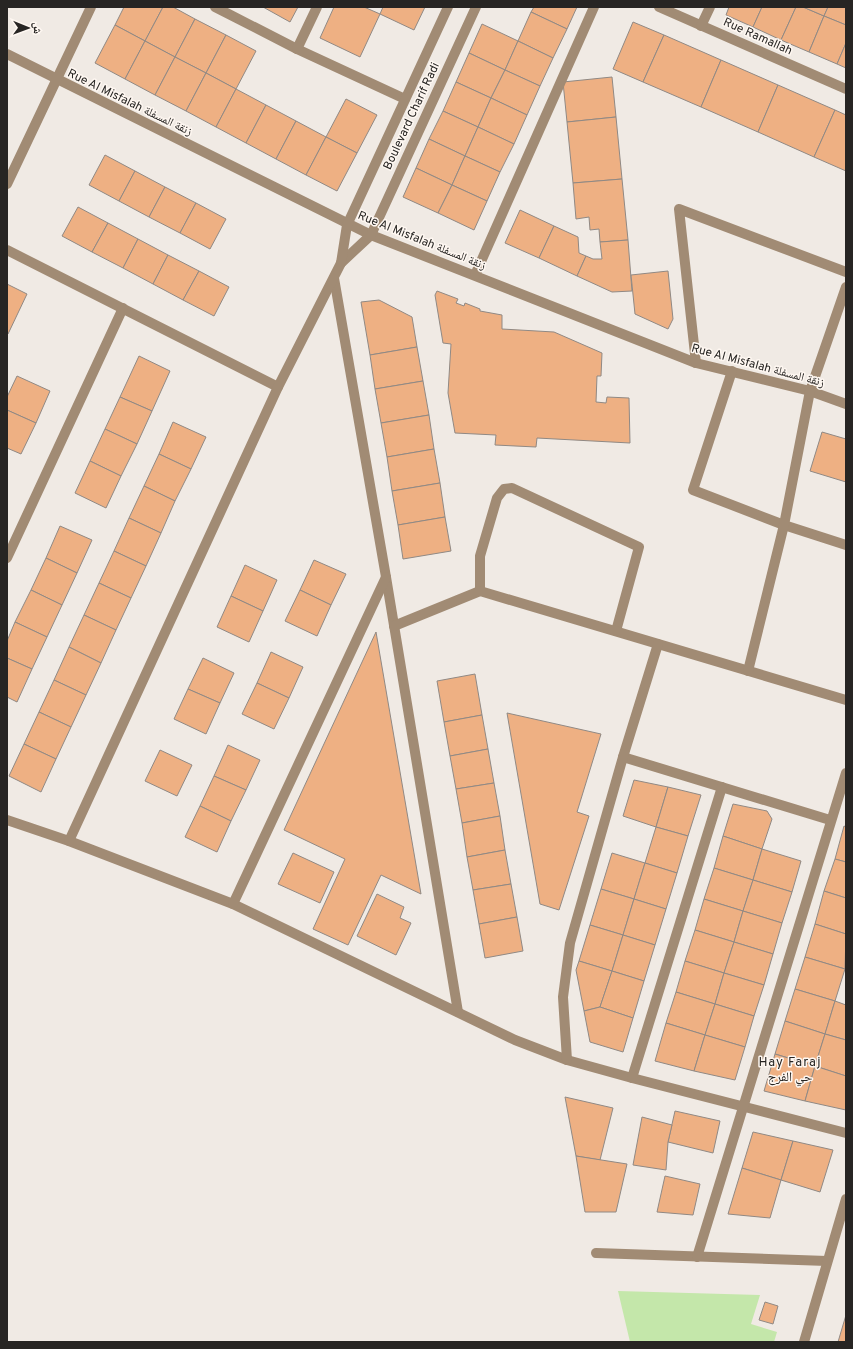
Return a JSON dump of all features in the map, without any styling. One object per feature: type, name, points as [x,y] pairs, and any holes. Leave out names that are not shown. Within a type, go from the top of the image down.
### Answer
[{"type":"street","points":[[7,184],[91,7]]},
{"type":"street","points":[[215,7],[297,49],[404,99]]},
{"type":"street","points":[[297,49],[317,7]]},
{"type":"street","name":"Boulevard Charif Radi","points":[[341,263],[347,224],[448,7]]},
{"type":"street","name":"Boulevard Charif Radi","points":[[371,235],[476,7]]},
{"type":"street","points":[[475,275],[594,7]]},
{"type":"street","name":"Rue Ramallah","points":[[659,7],[846,89]]},
{"type":"street","points":[[701,26],[710,7]]},
{"type":"street","name":"Rue Al Misfalah زنقة المسفلة","points":[[7,54],[371,235],[696,363],[810,391],[846,404]]},
{"type":"street","points":[[696,363],[679,209],[846,272]]},
{"type":"street","points":[[68,841],[278,387],[341,263],[371,235]]},
{"type":"street","points":[[7,250],[278,387]]},
{"type":"street","points":[[334,278],[386,577],[458,1012]]},
{"type":"street","points":[[748,671],[784,525],[810,391],[846,287]]},
{"type":"street","points":[[7,558],[123,308]]},
{"type":"street","points":[[732,371],[693,490],[784,525],[846,545]]},
{"type":"street","points":[[480,591],[480,556],[497,498],[504,489],[512,488],[639,547],[616,631]]},
{"type":"street","points":[[233,904],[386,577]]},
{"type":"street","points":[[394,626],[480,591],[846,700]]},
{"type":"street","points":[[567,1060],[563,997],[570,943],[623,757],[658,644]]},
{"type":"street","points":[[623,757],[830,820]]},
{"type":"street","points":[[697,1256],[830,820],[846,773]]},
{"type":"street","points":[[632,1078],[722,787]]},
{"type":"street","points":[[7,820],[68,841],[233,904],[515,1040],[567,1060],[846,1133]]},
{"type":"street","points":[[804,1342],[846,1199]]},
{"type":"street","points":[[596,1253],[827,1260]]},
{"type":"green space","points":[[618,1291],[760,1295],[751,1324],[777,1332],[774,1342],[630,1342]]},
{"type":"building","points":[[124,7],[163,7],[145,41],[115,25]]},
{"type":"building","points":[[163,7],[173,7],[195,19],[175,57],[145,41]]},
{"type":"building","points":[[263,7],[298,7],[290,22]]},
{"type":"building","points":[[334,7],[364,7],[380,14],[360,57],[320,38]]},
{"type":"building","points":[[383,7],[425,7],[414,30],[380,14]]},
{"type":"building","points":[[534,7],[577,7],[567,29],[531,12]]},
{"type":"building","points":[[729,7],[762,7],[753,27],[726,15]]},
{"type":"building","points":[[762,7],[796,7],[781,40],[753,27]]},
{"type":"building","points":[[796,7],[803,7],[824,16],[809,52],[781,40]]},
{"type":"building","points":[[803,7],[828,7],[824,16]]},
{"type":"building","points":[[828,7],[846,7],[846,25],[824,16]]},
{"type":"building","points":[[531,12],[567,29],[553,58],[518,41]]},
{"type":"building","points":[[824,16],[846,25],[846,43],[837,64],[809,52]]},
{"type":"building","points":[[195,19],[226,35],[206,73],[175,57]]},
{"type":"building","points":[[633,22],[664,35],[643,82],[613,69]]},
{"type":"building","points":[[482,24],[518,41],[505,70],[469,53]]},
{"type":"building","points":[[115,25],[145,41],[125,79],[95,63]]},
{"type":"building","points":[[226,35],[256,51],[236,89],[206,73]]},
{"type":"building","points":[[664,35],[721,60],[701,107],[643,82]]},
{"type":"building","points":[[145,41],[175,57],[155,95],[125,79]]},
{"type":"building","points":[[518,41],[553,58],[540,86],[505,70]]},
{"type":"building","points":[[846,43],[846,68],[837,64]]},
{"type":"building","points":[[469,53],[505,70],[491,98],[456,82]]},
{"type":"building","points":[[175,57],[206,73],[186,111],[155,95]]},
{"type":"building","points":[[721,60],[778,85],[758,132],[701,107]]},
{"type":"building","points":[[505,70],[540,86],[527,115],[491,98]]},
{"type":"building","points":[[206,73],[236,89],[216,127],[186,111]]},
{"type":"building","points":[[612,77],[616,117],[567,122],[563,82]]},
{"type":"building","points":[[456,82],[491,98],[478,127],[443,111]]},
{"type":"building","points":[[778,85],[835,110],[814,157],[758,132]]},
{"type":"building","points":[[236,89],[266,105],[246,143],[216,127]]},
{"type":"building","points":[[491,98],[527,115],[514,144],[478,127]]},
{"type":"building","points":[[346,99],[377,115],[357,153],[326,137]]},
{"type":"building","points":[[266,105],[296,121],[276,159],[246,143]]},
{"type":"building","points":[[835,110],[846,115],[846,171],[814,157]]},
{"type":"building","points":[[443,111],[478,127],[465,156],[429,139]]},
{"type":"building","points":[[616,117],[622,179],[573,183],[567,122]]},
{"type":"building","points":[[296,121],[326,137],[306,175],[276,159]]},
{"type":"building","points":[[478,127],[514,144],[500,172],[465,156]]},
{"type":"building","points":[[326,137],[357,153],[337,191],[306,175]]},
{"type":"building","points":[[429,139],[465,156],[452,185],[416,168]]},
{"type":"building","points":[[105,155],[135,171],[119,201],[89,185]]},
{"type":"building","points":[[465,156],[500,172],[487,201],[452,185]]},
{"type":"building","points":[[416,168],[452,185],[438,213],[403,197]]},
{"type":"building","points":[[135,171],[165,187],[149,217],[119,201]]},
{"type":"building","points":[[622,179],[628,240],[600,242],[599,229],[590,230],[589,217],[576,219],[573,183]]},
{"type":"building","points":[[452,185],[487,201],[474,230],[438,213]]},
{"type":"building","points":[[165,187],[196,203],[180,233],[149,217]]},
{"type":"building","points":[[196,203],[226,219],[210,249],[180,233]]},
{"type":"building","points":[[78,207],[108,223],[92,252],[62,236]]},
{"type":"building","points":[[520,210],[554,226],[539,258],[505,243]]},
{"type":"building","points":[[108,223],[138,239],[123,268],[92,252]]},
{"type":"building","points":[[554,226],[578,237],[579,253],[586,256],[577,276],[539,258]]},
{"type":"building","points":[[138,239],[168,255],[153,284],[123,268]]},
{"type":"building","points":[[628,240],[632,291],[612,292],[577,276],[586,256],[593,259],[602,259],[600,242]]},
{"type":"building","points":[[168,255],[199,271],[183,300],[153,284]]},
{"type":"building","points":[[199,271],[229,287],[214,316],[183,300]]},
{"type":"building","points":[[668,271],[673,319],[668,329],[635,314],[631,275]]},
{"type":"building","points":[[7,284],[27,294],[8,334],[7,333]]},
{"type":"building","points":[[437,291],[458,299],[456,303],[464,306],[465,303],[480,309],[480,311],[502,315],[502,329],[554,332],[602,353],[601,376],[597,376],[596,402],[606,403],[607,397],[629,398],[630,443],[537,438],[536,447],[495,445],[496,435],[455,433],[448,393],[451,344],[443,343],[435,295]]},
{"type":"building","points":[[379,300],[412,317],[417,347],[370,355],[361,302]]},
{"type":"building","points":[[417,347],[423,381],[375,389],[370,355]]},
{"type":"building","points":[[139,356],[170,371],[152,411],[120,397]]},
{"type":"building","points":[[17,376],[50,391],[36,423],[7,410],[7,397]]},
{"type":"building","points":[[423,381],[429,415],[381,423],[375,389]]},
{"type":"building","points":[[120,397],[152,411],[137,444],[105,429]]},
{"type":"building","points":[[7,410],[36,423],[21,454],[7,448]]},
{"type":"building","points":[[429,415],[434,449],[387,457],[381,423]]},
{"type":"building","points":[[173,422],[206,437],[191,469],[159,454]]},
{"type":"building","points":[[105,429],[137,444],[121,476],[90,461]]},
{"type":"building","points":[[822,432],[846,439],[846,482],[810,471]]},
{"type":"building","points":[[434,449],[440,483],[392,491],[387,457]]},
{"type":"building","points":[[159,454],[191,469],[175,501],[144,486]]},
{"type":"building","points":[[90,461],[121,476],[106,508],[75,493]]},
{"type":"building","points":[[440,483],[445,517],[398,525],[392,491]]},
{"type":"building","points":[[144,486],[175,501],[161,533],[129,518]]},
{"type":"building","points":[[445,517],[451,551],[403,559],[398,525]]},
{"type":"building","points":[[129,518],[161,533],[146,566],[114,551]]},
{"type":"building","points":[[60,526],[92,540],[77,573],[46,558]]},
{"type":"building","points":[[114,551],[146,566],[131,598],[99,583]]},
{"type":"building","points":[[46,558],[77,573],[62,605],[31,590]]},
{"type":"building","points":[[314,560],[346,574],[331,605],[300,590]]},
{"type":"building","points":[[245,565],[277,580],[263,611],[231,596]]},
{"type":"building","points":[[99,583],[131,598],[116,630],[84,615]]},
{"type":"building","points":[[31,590],[62,605],[47,637],[15,622]]},
{"type":"building","points":[[300,590],[331,605],[317,636],[285,621]]},
{"type":"building","points":[[231,596],[263,611],[249,642],[217,627]]},
{"type":"building","points":[[84,615],[116,630],[101,663],[69,647]]},
{"type":"building","points":[[15,622],[47,637],[32,669],[7,658],[7,641]]},
{"type":"building","points":[[376,632],[421,894],[381,875],[348,945],[313,929],[345,859],[284,830]]},
{"type":"building","points":[[69,647],[101,663],[86,695],[54,680]]},
{"type":"building","points":[[271,652],[303,667],[289,698],[257,683]]},
{"type":"building","points":[[7,658],[32,669],[17,702],[7,697]]},
{"type":"building","points":[[203,658],[234,673],[220,703],[188,689]]},
{"type":"building","points":[[475,674],[482,715],[444,722],[437,681]]},
{"type":"building","points":[[54,680],[86,695],[71,727],[39,712]]},
{"type":"building","points":[[257,683],[289,698],[274,729],[242,714]]},
{"type":"building","points":[[188,689],[220,703],[206,734],[174,719]]},
{"type":"building","points":[[39,712],[71,727],[56,759],[24,744]]},
{"type":"building","points":[[507,713],[601,734],[577,812],[589,816],[559,910],[540,904]]},
{"type":"building","points":[[482,715],[488,749],[450,756],[444,722]]},
{"type":"building","points":[[24,744],[56,759],[41,792],[9,776]]},
{"type":"building","points":[[228,745],[260,760],[246,790],[214,776]]},
{"type":"building","points":[[488,749],[494,783],[456,789],[450,756]]},
{"type":"building","points":[[160,750],[192,765],[177,796],[145,781]]},
{"type":"building","points":[[214,776],[246,790],[231,821],[200,806]]},
{"type":"building","points":[[634,780],[668,787],[656,827],[623,816]]},
{"type":"building","points":[[494,783],[500,816],[462,823],[456,789]]},
{"type":"building","points":[[668,787],[701,795],[688,836],[656,827]]},
{"type":"building","points":[[733,804],[767,811],[772,819],[762,849],[723,836]]},
{"type":"building","points":[[200,806],[231,821],[217,852],[185,837]]},
{"type":"building","points":[[500,816],[505,850],[467,857],[462,823]]},
{"type":"building","points":[[844,826],[846,827],[846,862],[835,859]]},
{"type":"building","points":[[656,827],[688,836],[677,873],[645,863]]},
{"type":"building","points":[[723,836],[762,849],[753,880],[714,868]]},
{"type":"building","points":[[762,849],[801,861],[792,892],[753,880]]},
{"type":"building","points":[[505,850],[511,884],[473,890],[467,857]]},
{"type":"building","points":[[293,853],[334,872],[320,903],[278,884]]},
{"type":"building","points":[[612,853],[645,863],[634,899],[601,889]]},
{"type":"building","points":[[835,859],[846,862],[846,898],[824,891]]},
{"type":"building","points":[[645,863],[677,873],[666,909],[634,899]]},
{"type":"building","points":[[714,868],[753,880],[743,911],[704,899]]},
{"type":"building","points":[[753,880],[792,892],[782,923],[743,911]]},
{"type":"building","points":[[511,884],[517,917],[479,924],[473,890]]},
{"type":"building","points":[[601,889],[634,899],[623,935],[590,925]]},
{"type":"building","points":[[824,891],[846,898],[846,934],[815,924]]},
{"type":"building","points":[[377,894],[404,907],[400,918],[411,923],[396,955],[357,936]]},
{"type":"building","points":[[634,899],[666,909],[655,945],[623,935]]},
{"type":"building","points":[[704,899],[743,911],[734,942],[695,930]]},
{"type":"building","points":[[743,911],[782,923],[773,954],[734,942]]},
{"type":"building","points":[[517,917],[523,951],[485,958],[479,924]]},
{"type":"building","points":[[815,924],[846,934],[845,969],[805,957]]},
{"type":"building","points":[[590,925],[623,935],[612,971],[579,961]]},
{"type":"building","points":[[695,930],[734,942],[724,973],[685,961]]},
{"type":"building","points":[[623,935],[655,945],[644,981],[612,971]]},
{"type":"building","points":[[734,942],[773,954],[764,985],[724,973]]},
{"type":"building","points":[[805,957],[845,969],[835,1001],[795,989]]},
{"type":"building","points":[[579,961],[612,971],[600,1007],[584,1011],[576,970]]},
{"type":"building","points":[[685,961],[724,973],[715,1004],[676,992]]},
{"type":"building","points":[[612,971],[644,981],[633,1018],[600,1007]]},
{"type":"building","points":[[724,973],[764,985],[754,1016],[715,1004]]},
{"type":"building","points":[[795,989],[835,1001],[825,1034],[785,1021]]},
{"type":"building","points":[[676,992],[715,1004],[705,1035],[666,1023]]},
{"type":"building","points":[[835,1001],[846,1005],[846,1040],[825,1034]]},
{"type":"building","points":[[715,1004],[754,1016],[745,1047],[705,1035]]},
{"type":"building","points":[[600,1007],[633,1018],[623,1052],[590,1042],[584,1011]]},
{"type":"building","points":[[785,1021],[825,1034],[815,1066],[775,1054]]},
{"type":"building","points":[[666,1023],[705,1035],[694,1071],[655,1061]]},
{"type":"building","points":[[825,1034],[846,1040],[846,1076],[815,1066]]},
{"type":"building","points":[[705,1035],[745,1047],[735,1080],[694,1071]]},
{"type":"building","points":[[775,1054],[815,1066],[805,1101],[764,1091]]},
{"type":"building","points":[[815,1066],[846,1076],[846,1110],[805,1101]]},
{"type":"building","points":[[565,1097],[613,1108],[600,1160],[576,1156]]},
{"type":"building","points":[[675,1111],[720,1121],[713,1153],[668,1142]]},
{"type":"building","points":[[642,1117],[672,1125],[668,1142],[666,1170],[633,1165]]},
{"type":"building","points":[[753,1132],[793,1141],[781,1180],[742,1168]]},
{"type":"building","points":[[793,1141],[833,1150],[820,1192],[781,1180]]},
{"type":"building","points":[[576,1156],[627,1164],[616,1212],[585,1212]]},
{"type":"building","points":[[742,1168],[781,1180],[770,1218],[728,1214]]},
{"type":"building","points":[[665,1176],[700,1184],[693,1215],[657,1212]]},
{"type":"building","points":[[765,1302],[778,1306],[773,1324],[759,1320]]},
{"type":"building","points":[[846,1315],[846,1342],[838,1342]]},
{"type":"district","name":"Hay Faraj حي الفرج","points":[[790,1068]]}]
